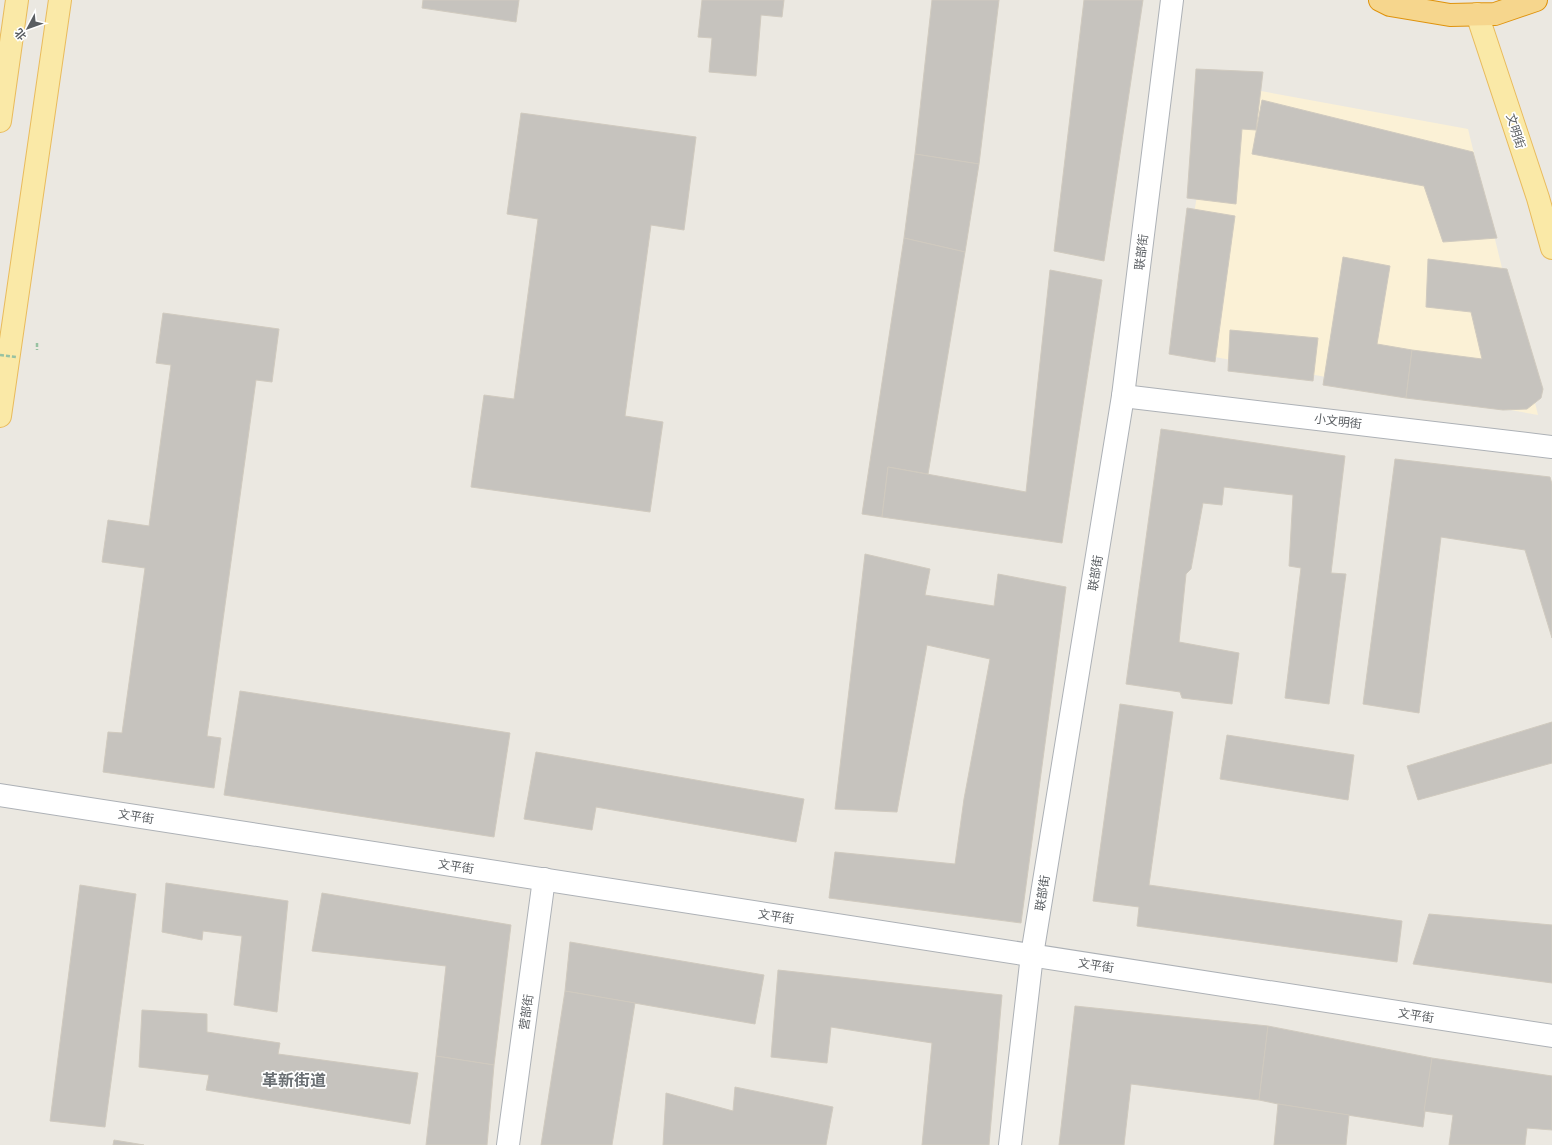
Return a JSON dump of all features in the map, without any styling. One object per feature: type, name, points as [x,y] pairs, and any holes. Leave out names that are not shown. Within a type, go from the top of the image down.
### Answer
[{"type":"highway","points":[[1380,0],[1390,5],[1450,15],[1495,14],[1536,0]]},
{"type":"main road","points":[[0,122],[17,0]]},
{"type":"main road","points":[[0,416],[60,0]]},
{"type":"main road","name":"文明街","points":[[1478,14],[1538,198],[1552,248]]},
{"type":"street","name":"联部街","points":[[1010,1145],[1032,955],[1124,396],[1172,0]]},
{"type":"street","name":"小文明街","points":[[1124,396],[1552,447]]},
{"type":"street","name":"文平街","points":[[0,795],[1552,1036]]},
{"type":"street","name":"营部街","points":[[508,1145],[544,879]]},
{"type":"path","points":[[0,355],[16,357]]},
{"type":"shaded area","points":[[1217,83],[1468,129],[1538,415],[1170,349]]},
{"type":"building","points":[[423,0],[519,0],[516,22],[422,8]]},
{"type":"building","points":[[702,0],[784,0],[782,17],[761,15],[756,76],[709,72],[712,38],[698,37]]},
{"type":"building","points":[[932,0],[999,0],[979,164],[915,154]]},
{"type":"building","points":[[1084,0],[1143,0],[1104,261],[1054,251]]},
{"type":"building","points":[[1196,69],[1263,72],[1256,130],[1242,129],[1236,204],[1187,198]]},
{"type":"building","points":[[1262,100],[1473,152],[1497,238],[1443,242],[1424,186],[1252,154]]},
{"type":"building","points":[[521,113],[696,137],[684,230],[651,225],[625,416],[663,422],[650,512],[471,487],[484,395],[514,399],[538,219],[507,214]]},
{"type":"building","points":[[915,154],[979,164],[965,252],[904,238]]},
{"type":"building","points":[[1187,208],[1235,216],[1215,362],[1169,354]]},
{"type":"building","points":[[904,238],[965,252],[928,474],[888,467],[882,517],[862,514]]},
{"type":"building","points":[[1343,257],[1390,266],[1377,344],[1412,350],[1406,398],[1323,385]]},
{"type":"building","points":[[1428,259],[1507,269],[1543,389],[1541,398],[1527,409],[1503,410],[1406,398],[1412,350],[1482,359],[1471,312],[1426,307]]},
{"type":"building","points":[[1050,270],[1102,280],[1062,543],[882,517],[888,467],[1026,492]]},
{"type":"building","points":[[163,313],[279,329],[272,382],[256,380],[207,736],[221,738],[214,788],[103,772],[108,732],[122,733],[145,568],[102,562],[108,520],[149,526],[171,365],[156,363]]},
{"type":"building","points":[[1230,330],[1318,338],[1313,381],[1228,371]]},
{"type":"building","points":[[1161,429],[1345,456],[1331,573],[1346,574],[1329,704],[1285,698],[1301,568],[1289,566],[1293,495],[1224,487],[1222,505],[1203,503],[1191,569],[1186,574],[1179,642],[1239,653],[1232,704],[1182,698],[1180,692],[1126,684]]},
{"type":"building","points":[[1395,459],[1550,477],[1552,484],[1552,638],[1525,550],[1441,537],[1419,713],[1363,704]]},
{"type":"building","points":[[865,554],[930,569],[925,595],[994,606],[998,574],[1066,587],[1021,923],[829,898],[835,852],[955,864],[964,799],[990,659],[927,645],[897,812],[835,809]]},
{"type":"building","points":[[240,691],[510,733],[494,837],[224,795]]},
{"type":"building","points":[[1120,704],[1173,712],[1149,885],[1402,921],[1397,962],[1137,926],[1139,907],[1093,901]]},
{"type":"building","points":[[1552,722],[1552,763],[1418,800],[1407,766]]},
{"type":"building","points":[[1227,735],[1354,755],[1348,800],[1220,779]]},
{"type":"building","points":[[536,752],[804,799],[796,842],[596,807],[592,830],[524,819]]},
{"type":"building","points":[[166,883],[288,901],[277,1012],[234,1005],[242,936],[203,931],[202,940],[162,932]]},
{"type":"building","points":[[80,885],[136,894],[105,1127],[50,1121]]},
{"type":"building","points":[[322,893],[511,925],[494,1065],[436,1056],[446,966],[312,951]]},
{"type":"building","points":[[1429,914],[1552,925],[1552,983],[1413,964]]},
{"type":"building","points":[[570,942],[764,975],[755,1024],[565,991]]},
{"type":"building","points":[[778,970],[1002,995],[989,1145],[922,1145],[932,1043],[831,1027],[827,1063],[771,1057]]},
{"type":"building","points":[[565,991],[635,1003],[612,1145],[541,1145]]},
{"type":"building","points":[[1075,1006],[1268,1026],[1259,1100],[1131,1084],[1124,1145],[1059,1145]]},
{"type":"building","points":[[142,1010],[207,1014],[207,1032],[280,1043],[278,1054],[418,1073],[410,1124],[206,1090],[209,1075],[139,1067]]},
{"type":"building","points":[[1268,1026],[1432,1058],[1423,1127],[1259,1100]]},
{"type":"building","points":[[436,1056],[494,1065],[487,1145],[426,1145]]},
{"type":"building","points":[[1432,1058],[1552,1076],[1552,1130],[1527,1128],[1525,1145],[1449,1145],[1453,1115],[1424,1111]]},
{"type":"building","points":[[735,1087],[833,1107],[826,1145],[663,1145],[666,1093],[733,1111]]},
{"type":"building","points":[[1278,1104],[1349,1115],[1346,1145],[1274,1145]]},
{"type":"building","points":[[114,1140],[144,1145],[113,1145]]},
{"type":"district","name":"革新街道","points":[[294,1080]]}]
